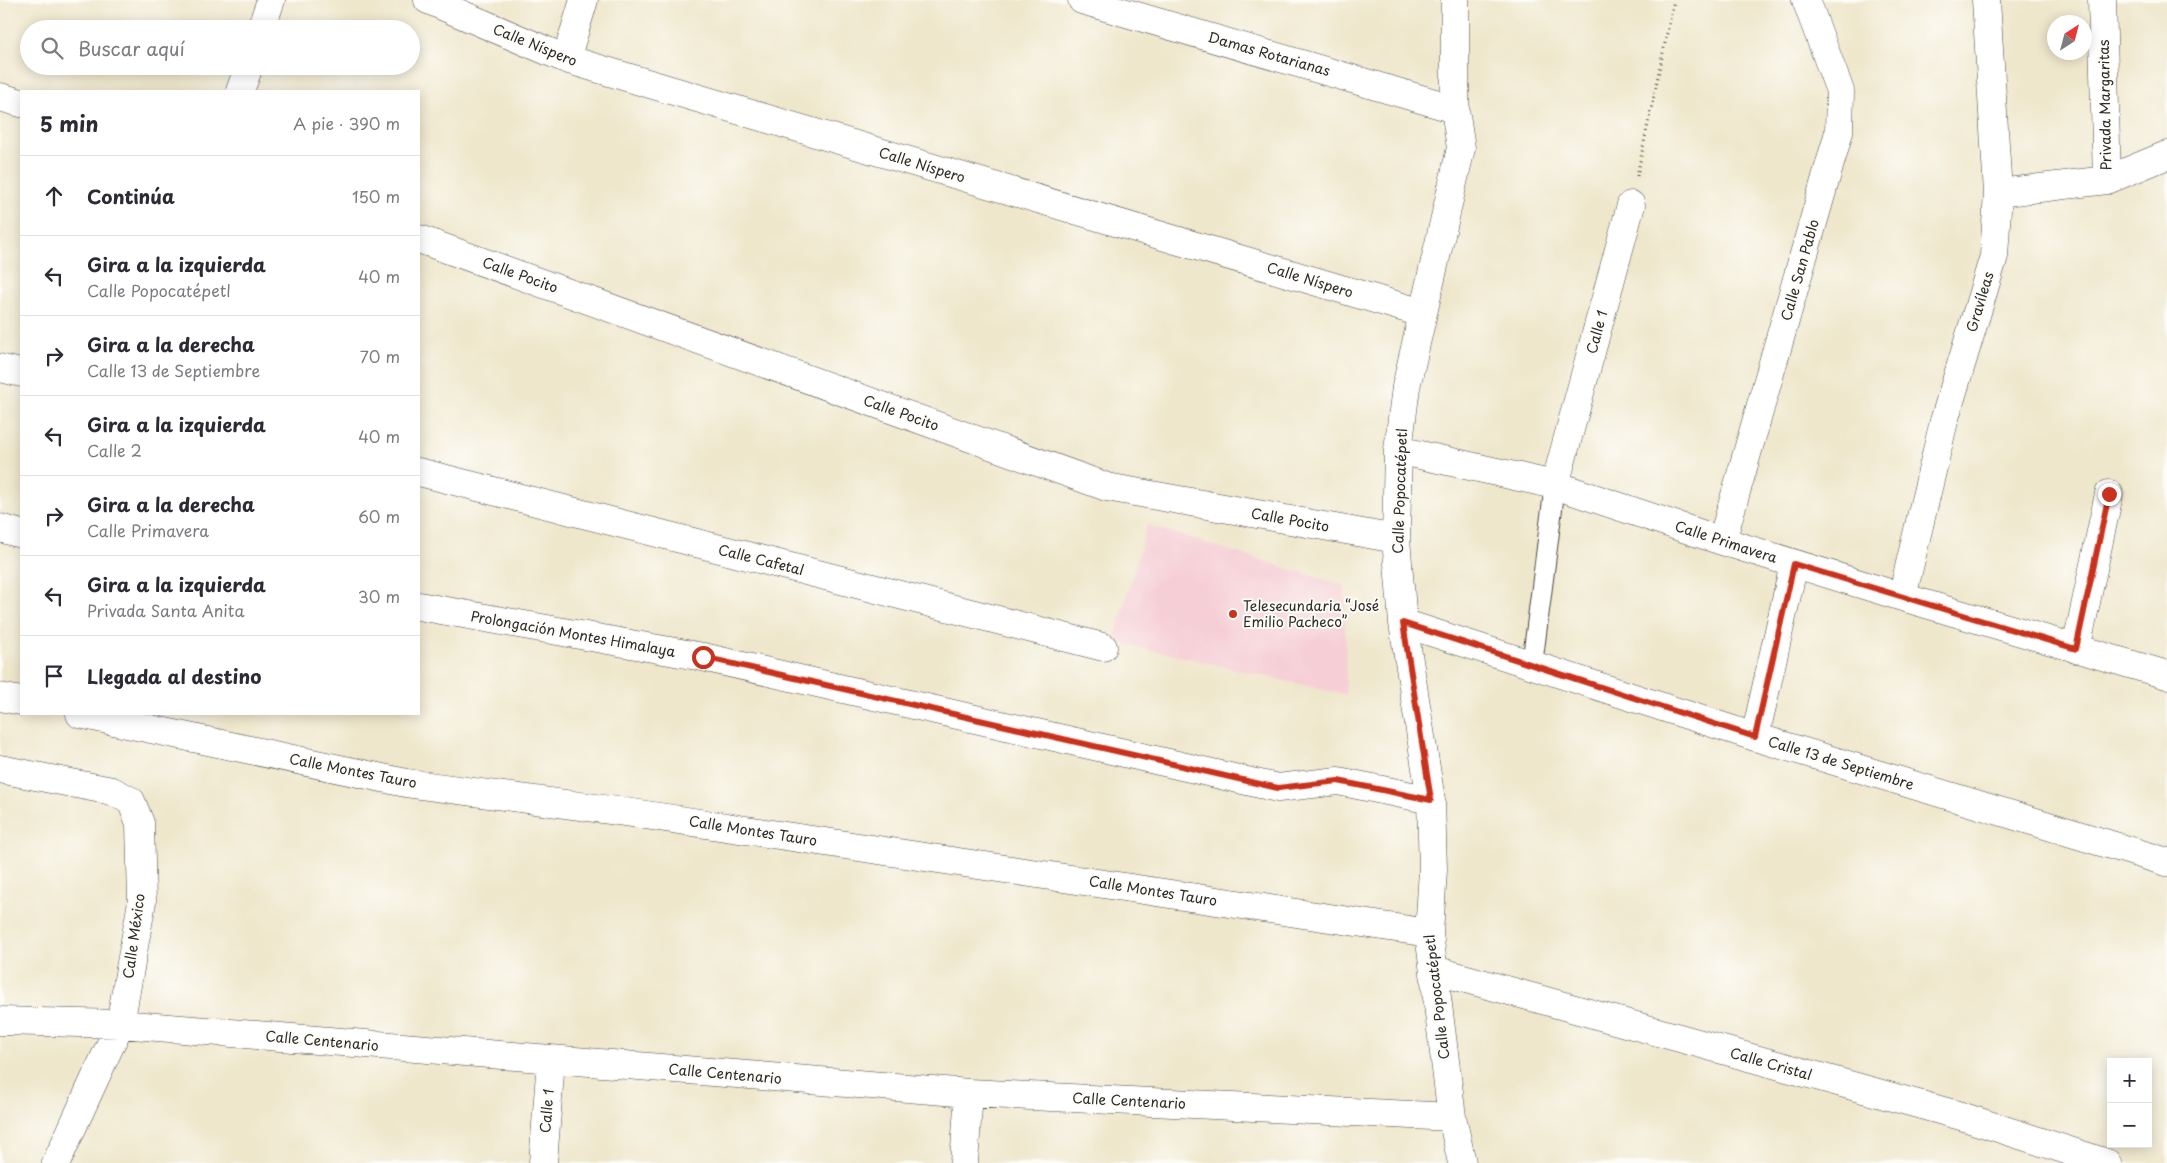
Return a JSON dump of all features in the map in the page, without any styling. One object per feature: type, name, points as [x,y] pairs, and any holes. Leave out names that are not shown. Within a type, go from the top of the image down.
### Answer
[{"type":"street","points":[[264,20],[271,0]]},
{"type":"street","name":"Calle Níspero","points":[[428,0],[566,59],[1422,313]]},
{"type":"street","points":[[566,59],[584,0]]},
{"type":"street","name":"Damas Rotarianas","points":[[1082,0],[1455,109]]},
{"type":"street","name":"Calle Popocatépetl","points":[[1455,0],[1455,109],[1461,148],[1406,387],[1398,450],[1396,539],[1403,623],[1431,800],[1433,870],[1429,932],[1452,1117],[1462,1163]]},
{"type":"street","name":"Calle San Pablo","points":[[1722,541],[1839,132],[1840,91],[1802,0]]},
{"type":"street","name":"Gravíleas","points":[[1902,597],[1944,421],[1994,256],[1998,192],[1986,0]]},
{"type":"street","name":"Privada Margaritas","points":[[2102,0],[2107,180]]},
{"type":"street","points":[[240,90],[245,75]]},
{"type":"street","points":[[0,97],[20,103]]},
{"type":"street","points":[[1998,192],[2107,180],[2167,156]]},
{"type":"street","name":"Calle 1","points":[[1555,485],[1631,205]]},
{"type":"street","name":"Calle Pocito","points":[[420,239],[1107,487],[1396,539]]},
{"type":"street","points":[[0,368],[20,373]]},
{"type":"street","name":"Calle Primavera","points":[[1398,450],[1555,485],[1794,564],[2076,649],[2167,674]]},
{"type":"street","name":"Calle Cafetal","points":[[420,472],[1102,647]]},
{"type":"street","points":[[2076,649],[2109,494]]},
{"type":"street","points":[[0,528],[20,534]]},
{"type":"street","points":[[1755,737],[1794,564]]},
{"type":"street","name":"Prolongación Montes Himalaya","points":[[420,606],[703,657],[1278,788],[1338,781],[1431,800]]},
{"type":"street","name":"Calle 13 de Septiembre","points":[[1403,623],[1755,737],[2167,862]]},
{"type":"street","points":[[0,697],[20,701]]},
{"type":"street","name":"Calle Montes Tauro","points":[[85,715],[406,783],[633,813],[1429,932]]},
{"type":"street","name":"Calle México","points":[[0,770],[112,791],[131,801],[140,823],[142,902],[120,1024],[56,1163]]},
{"type":"street","name":"Calle Cristal","points":[[1434,970],[1961,1116],[2107,1163]]},
{"type":"street","name":"Calle Centenario","points":[[0,1022],[120,1024],[969,1093],[1452,1117]]},
{"type":"street","name":"Calle 1","points":[[543,1163],[551,1060]]},
{"type":"street","points":[[964,1163],[969,1093]]},
{"type":"lane","name":"Calle 1","points":[[1532,666],[1555,485]]},
{"type":"path","points":[[1631,205],[1674,0]]},
{"type":"shaded area","name":"Telesecundaria “José Emilio Pacheco”","points":[[1147,525],[1345,586],[1346,695],[1114,641]]},
{"type":"place","name":"Telesecundaria “José Emilio Pacheco”","points":[[1233,614]]},
{"type":"route","points":[[703,657],[1278,788],[1338,781],[1431,800],[1403,623],[1755,737],[1794,564],[2076,649],[2109,494]]}]
